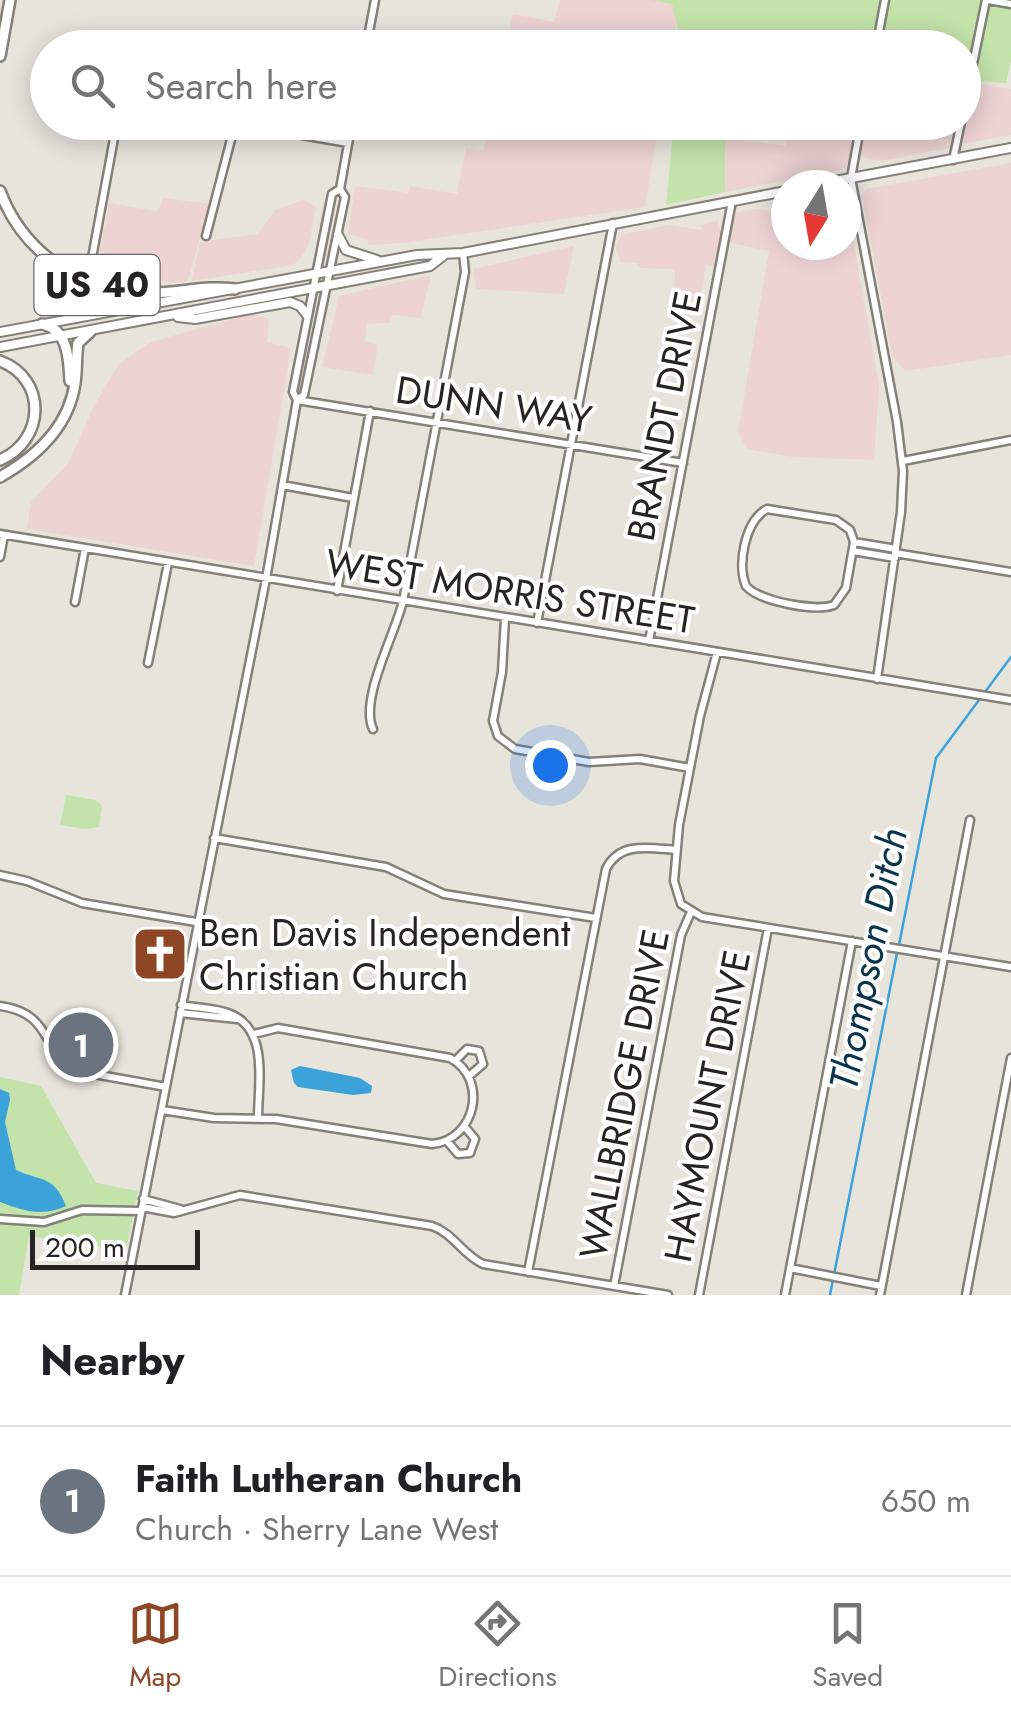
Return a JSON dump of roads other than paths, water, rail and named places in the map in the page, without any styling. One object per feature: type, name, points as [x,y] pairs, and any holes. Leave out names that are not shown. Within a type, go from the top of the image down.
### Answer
[{"type":"highway","points":[[0,56],[10,0]]},
{"type":"highway","name":"US 40","points":[[0,191],[12,216],[36,246],[87,282],[139,294],[212,286],[235,290]]},
{"type":"highway","points":[[42,324],[54,328],[62,337],[69,364],[68,404]]},
{"type":"highway","points":[[0,477],[46,444],[57,429],[76,381],[78,343],[90,332]]},
{"type":"highway","points":[[0,362],[26,379],[36,414],[24,443],[0,460]]},
{"type":"main road","points":[[861,176],[1011,148]]},
{"type":"main road","name":"US 40","points":[[0,347],[430,266],[442,256],[771,193]]},
{"type":"main road","points":[[338,236],[346,250],[382,262]]},
{"type":"main road","points":[[0,332],[416,256],[442,256]]},
{"type":"main road","points":[[163,316],[195,318],[290,302],[307,315]]},
{"type":"street","points":[[369,30],[375,0]]},
{"type":"street","points":[[880,30],[886,0]]},
{"type":"street","points":[[981,30],[987,0],[1011,4]]},
{"type":"street","points":[[92,258],[113,140]]},
{"type":"street","points":[[206,236],[227,140]]},
{"type":"street","points":[[326,140],[348,144]]},
{"type":"street","points":[[297,400],[304,395],[332,271],[345,196],[340,188],[349,140]]},
{"type":"street","points":[[852,170],[858,140]]},
{"type":"street","points":[[953,160],[957,140]]},
{"type":"street","points":[[125,1295],[266,579],[312,289],[332,194],[340,188]]},
{"type":"street","name":"BRANDT DRIVE","points":[[649,641],[732,201]]},
{"type":"street","points":[[537,623],[613,224]]},
{"type":"street","points":[[861,232],[903,460],[902,508],[877,679]]},
{"type":"street","points":[[374,729],[369,718],[380,661],[403,602],[465,272],[463,253]]},
{"type":"street","name":"DUNN WAY","points":[[297,400],[683,462]]},
{"type":"street","points":[[338,591],[370,412]]},
{"type":"street","points":[[903,460],[1011,440]]},
{"type":"street","points":[[282,486],[353,498]]},
{"type":"street","points":[[775,508],[836,520],[846,526],[854,546],[845,593],[834,605],[819,608],[761,598],[747,588],[742,568],[750,527],[758,514],[775,508]]},
{"type":"street","points":[[0,556],[2,534]]},
{"type":"street","name":"WEST MORRIS STREET","points":[[2,534],[1011,700]]},
{"type":"street","points":[[854,546],[1011,572]]},
{"type":"street","points":[[75,602],[85,548]]},
{"type":"street","points":[[148,663],[168,563]]},
{"type":"street","points":[[505,618],[494,727],[502,742],[515,749],[588,762],[637,759],[690,768]]},
{"type":"street","points":[[717,652],[676,850],[675,890],[681,904],[691,912],[768,928],[1011,967]]},
{"type":"street","points":[[880,1295],[970,820]]},
{"type":"street","points":[[214,838],[383,867],[444,894],[596,918]]},
{"type":"street","points":[[528,1272],[605,872],[614,856],[636,848],[676,850]]},
{"type":"street","points":[[0,875],[27,881],[84,904],[196,922]]},
{"type":"street","name":"WALLBRIDGE DRIVE","points":[[614,1286],[682,932],[691,912]]},
{"type":"street","name":"HAYMOUNT DRIVE","points":[[699,1295],[768,928]]},
{"type":"street","points":[[785,1295],[852,941]]},
{"type":"street","points":[[0,1006],[20,1010],[38,1022],[64,1064],[72,1070],[166,1088]]},
{"type":"street","points":[[180,1009],[229,1014],[254,1034],[258,1049],[258,1118]]},
{"type":"street","points":[[162,1110],[214,1118],[258,1118],[427,1143],[448,1141],[465,1127],[474,1090],[456,1060],[278,1028],[254,1034]]},
{"type":"street","points":[[456,1060],[467,1049],[479,1051],[483,1064],[469,1076]]},
{"type":"street","points":[[966,1295],[1011,1058]]},
{"type":"street","points":[[448,1141],[458,1154],[470,1153],[476,1140],[465,1127]]},
{"type":"street","points":[[0,1219],[44,1222],[82,1210],[142,1206],[175,1205],[181,1210],[240,1195],[432,1226],[447,1233],[478,1262],[668,1295]]},
{"type":"street","points":[[790,1268],[882,1286]]},
{"type":"water","points":[[300,1066],[360,1078],[372,1086],[371,1093],[353,1095],[298,1087],[291,1070]]},
{"type":"water","points":[[0,1089],[9,1093],[5,1122],[16,1170],[52,1184],[66,1206],[33,1212],[0,1202]]},
{"type":"waterway","name":"Thompson Ditch","points":[[899,945],[936,758],[1011,657]]},
{"type":"waterway","name":"Thompson Ditch","points":[[830,1295],[897,953]]},
{"type":"place","name":"Ben Davis Independent Christian Church","points":[[160,954]]},
{"type":"place","name":"Faith Lutheran Church","points":[[81,1045]]}]
